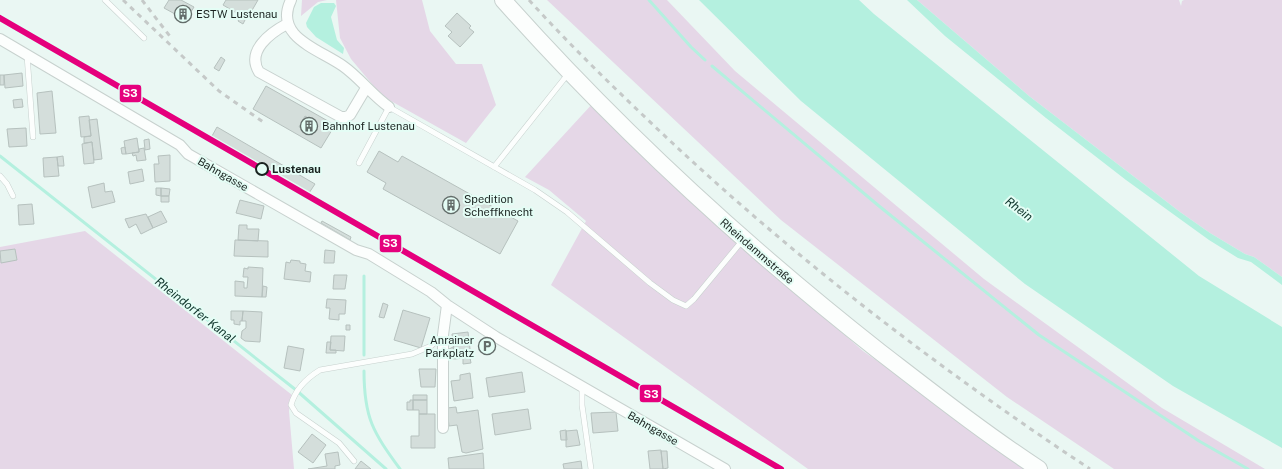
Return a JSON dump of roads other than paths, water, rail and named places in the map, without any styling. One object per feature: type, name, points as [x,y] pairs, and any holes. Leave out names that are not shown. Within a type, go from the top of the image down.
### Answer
[{"type":"main road","name":"Rheindammstraße","points":[[503,0],[634,138],[744,240],[812,299],[941,399],[1039,469]]},
{"type":"street","points":[[291,0],[286,15],[287,24],[295,35],[305,43],[343,66],[389,107]]},
{"type":"street","points":[[287,24],[262,42],[255,56],[254,65],[258,72],[341,117],[350,115],[366,88]]},
{"type":"street","name":"Bahngasse","points":[[0,39],[180,145],[188,154],[356,250],[369,254],[431,292],[447,305],[496,337],[725,469]]},
{"type":"street","points":[[443,428],[443,335],[447,305]]},
{"type":"lane","points":[[105,0],[144,38]]},
{"type":"lane","points":[[26,55],[33,137]]},
{"type":"lane","points":[[494,167],[570,72]]},
{"type":"lane","points":[[358,163],[389,107],[535,190],[567,212],[650,283],[673,300],[686,306],[694,300],[744,240]]},
{"type":"lane","points":[[0,176],[8,184],[13,196]]},
{"type":"lane","points":[[354,461],[338,443],[296,413],[291,405],[293,398],[310,376],[320,370],[412,354],[431,346],[443,335]]},
{"type":"lane","points":[[582,387],[582,405],[591,469]]},
{"type":"water","name":"Rhein","points":[[699,0],[859,0],[874,14],[1199,276],[1282,327],[1282,448],[1173,386],[1025,284],[801,101]]},
{"type":"water","points":[[907,0],[917,0],[1029,96],[1180,212],[1210,233],[1245,254],[1254,257],[1282,277],[1282,285],[1251,262],[1238,258],[1209,240],[1126,180],[1046,118],[945,36]]},
{"type":"water","points":[[321,3],[334,3],[336,6],[331,17],[337,40],[344,48],[343,54],[316,37],[307,27],[306,23],[314,7]]},
{"type":"waterway","points":[[649,0],[691,47],[705,60]]},
{"type":"waterway","points":[[712,66],[879,206],[1039,335],[1199,441],[1248,469]]},
{"type":"waterway","name":"Rheindorfer Kanal","points":[[0,156],[296,390],[386,469]]},
{"type":"waterway","points":[[364,276],[364,355]]},
{"type":"waterway","points":[[364,371],[366,401],[372,424],[383,445],[400,469]]},
{"type":"railway","points":[[123,0],[219,91],[266,124]]},
{"type":"railway","points":[[142,0],[172,39]]},
{"type":"railway","points":[[529,0],[587,61],[648,120],[752,215],[806,260],[917,347],[974,389],[1090,469]]},
{"type":"place","name":"ESTW Lustenau","points":[[183,14]]},
{"type":"place","name":"Bahnhof Lustenau","points":[[309,126]]},
{"type":"place","name":"Lustenau","points":[[262,169]]},
{"type":"place","name":"Spedition Scheffknecht","points":[[451,205]]},
{"type":"place","name":"Anrainer Parkplatz","points":[[487,346]]}]
